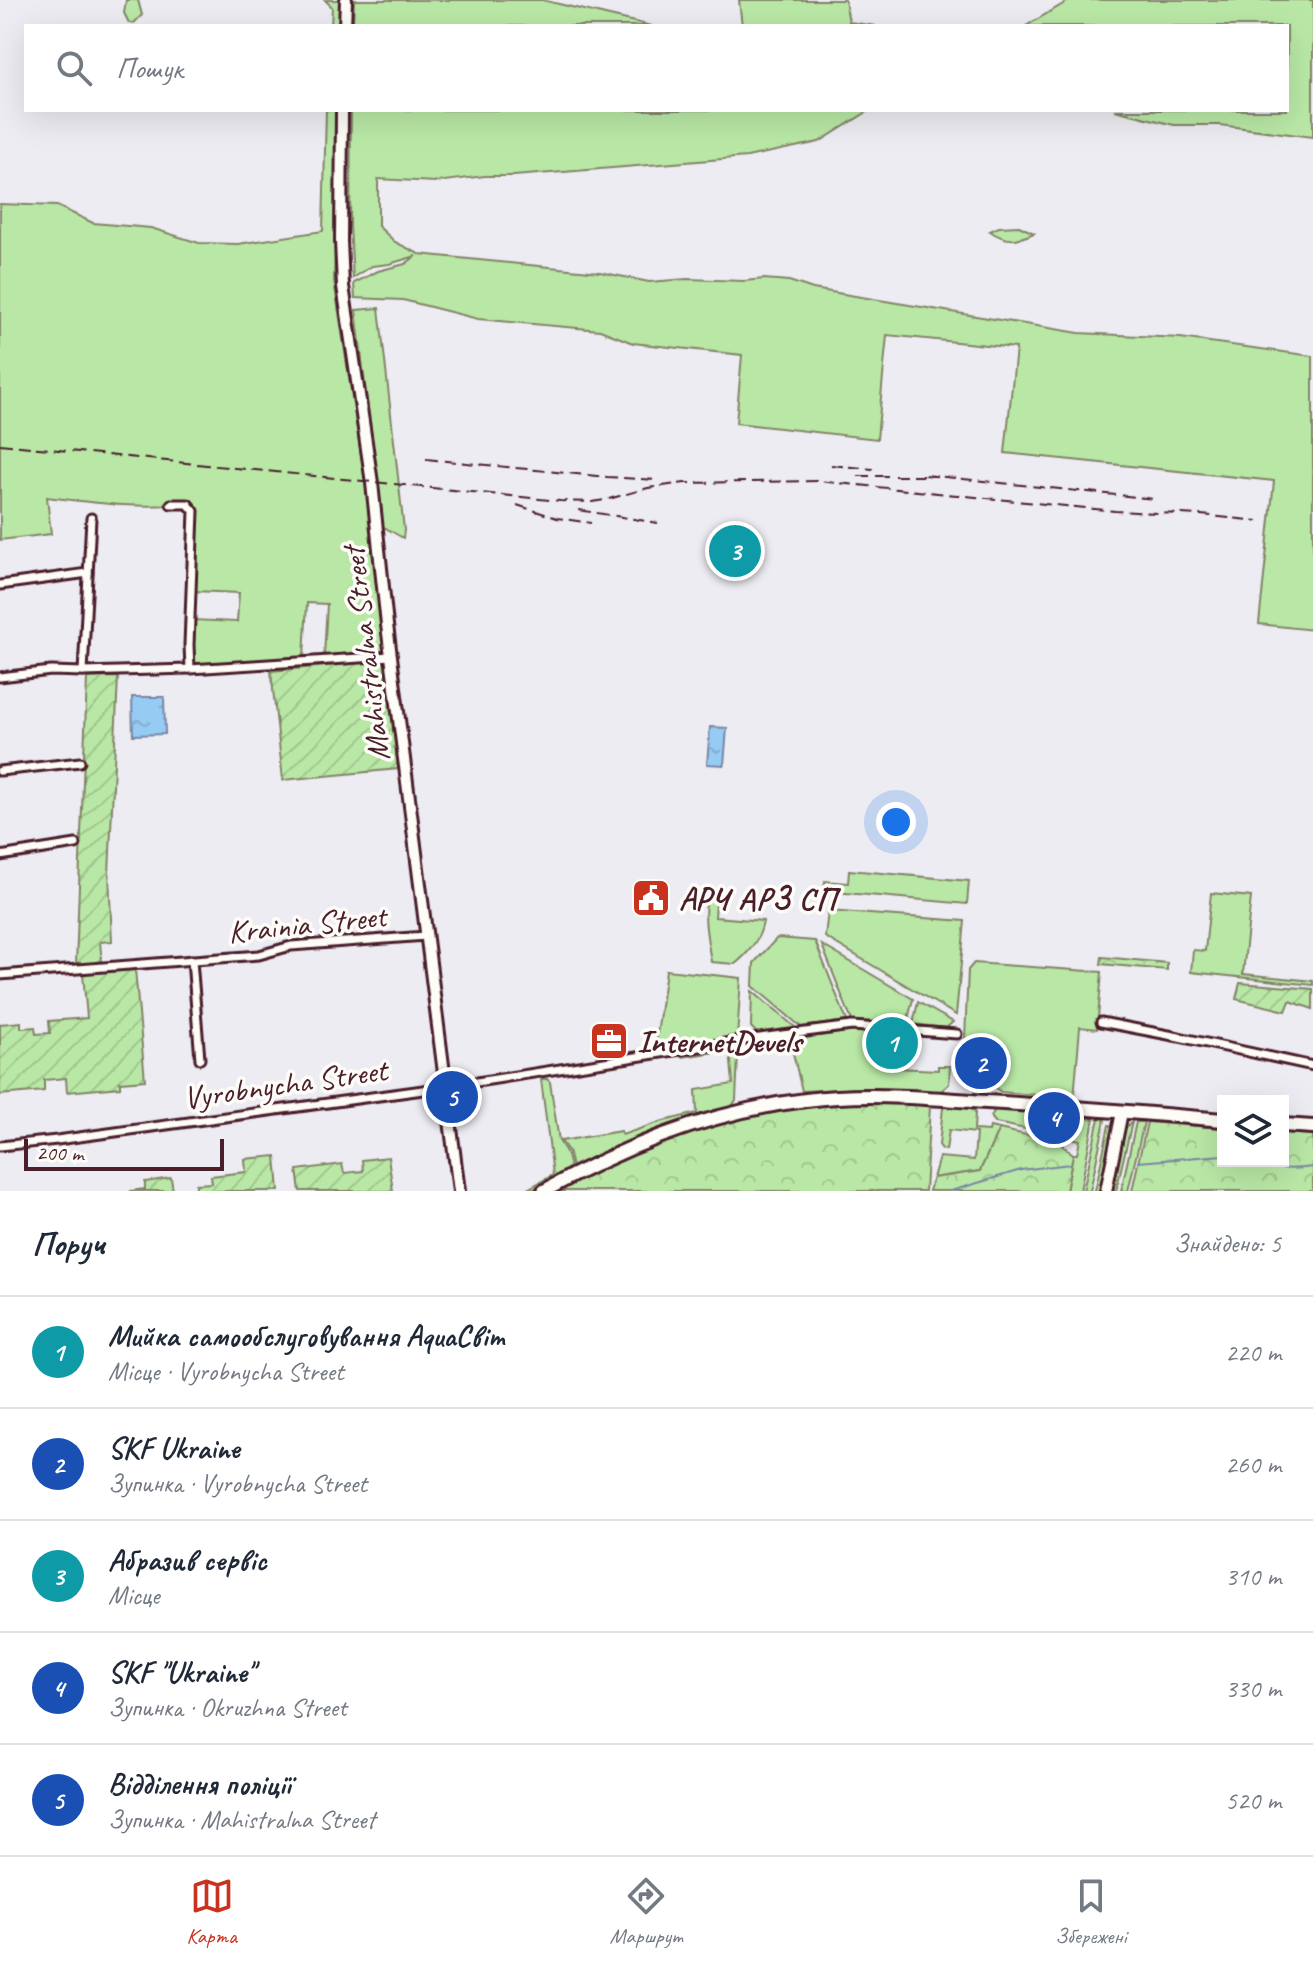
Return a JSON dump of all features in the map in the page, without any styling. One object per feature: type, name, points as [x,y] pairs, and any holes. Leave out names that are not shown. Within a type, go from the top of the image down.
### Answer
[{"type":"main road","points":[[544,1191],[624,1150],[675,1130],[741,1111],[807,1100],[891,1095],[1217,1120]]},
{"type":"main road","points":[[1289,1125],[1313,1127]]},
{"type":"street","points":[[345,24],[346,0]]},
{"type":"street","name":"Mahistralna Street","points":[[342,112],[343,286],[372,483],[459,1191]]},
{"type":"street","points":[[171,504],[188,504],[194,511],[190,669]]},
{"type":"street","points":[[83,672],[91,518]]},
{"type":"street","points":[[0,585],[88,573]]},
{"type":"street","points":[[0,677],[51,671],[190,669],[391,656]]},
{"type":"street","points":[[0,771],[80,762]]},
{"type":"street","points":[[0,856],[76,844]]},
{"type":"street","name":"Krainia Street","points":[[0,975],[259,955],[291,946],[426,936]]},
{"type":"street","name":"Krainia Street","points":[[192,960],[200,1059]]},
{"type":"street","points":[[1101,1022],[1313,1066]]},
{"type":"street","name":"Vyrobnycha Street","points":[[0,1146],[445,1087],[852,1026],[957,1034]]},
{"type":"street","points":[[1106,1191],[1122,1112]]},
{"type":"green space","points":[[126,0],[138,0],[142,15],[134,23],[129,23],[124,13]]},
{"type":"green space","points":[[325,0],[340,0],[340,24],[331,24],[332,7]]},
{"type":"green space","points":[[354,0],[542,0],[644,24],[353,24]]},
{"type":"green space","points":[[739,0],[845,0],[849,22],[862,24],[742,24]]},
{"type":"green space","points":[[1070,0],[1313,0],[1313,137],[1220,125],[1174,125],[1123,112],[1289,112],[1289,24],[1029,24]]},
{"type":"green space","points":[[326,112],[338,112],[334,281],[366,487],[384,651],[324,656],[327,604],[307,603],[304,657],[192,665],[192,620],[237,622],[239,593],[194,591],[197,510],[190,502],[137,506],[47,497],[51,534],[0,540],[0,204],[57,206],[93,223],[151,228],[199,243],[238,244],[323,231]]},
{"type":"green space","points":[[351,112],[867,112],[819,142],[747,157],[436,182],[378,179],[378,226],[395,242],[419,254],[600,272],[649,282],[687,279],[789,281],[813,289],[1079,333],[1180,338],[1313,356],[1313,630],[1259,624],[1274,481],[1005,453],[1016,348],[887,335],[877,439],[736,423],[742,355],[633,343],[600,330],[478,319],[403,300],[355,298],[354,283],[378,271],[405,264],[416,256],[372,266],[353,278]]},
{"type":"green space","points":[[1019,226],[1034,233],[1011,239],[990,231],[999,227]]},
{"type":"green space","points":[[379,308],[403,538],[382,526],[356,310]]},
{"type":"green space","points":[[385,661],[398,769],[283,780],[271,671]]},
{"type":"green space","points":[[118,677],[109,874],[112,941],[100,942],[102,963],[76,965],[87,678]]},
{"type":"green space","points":[[849,870],[969,881],[967,904],[824,891],[825,881],[848,883]]},
{"type":"green space","points":[[710,890],[717,890],[715,917],[763,921],[753,945],[735,964],[711,962],[705,916]]},
{"type":"green space","points":[[1211,893],[1251,897],[1243,974],[1313,981],[1313,985],[1191,972],[1193,950],[1205,951]]},
{"type":"green space","points":[[828,911],[965,921],[956,1015],[825,937]]},
{"type":"green space","points":[[777,938],[815,941],[847,1021],[801,1027],[753,986],[754,963]]},
{"type":"green space","points":[[822,945],[913,999],[907,1023],[852,1021]]},
{"type":"green space","points":[[1102,957],[1167,963],[1167,970],[1101,964]]},
{"type":"green space","points":[[974,963],[1102,972],[1097,1029],[1080,1027],[1074,1098],[1001,1092],[994,1087],[994,1063],[964,1061],[968,970]]},
{"type":"green space","points":[[135,969],[145,1080],[120,1082],[120,1087],[67,1092],[66,1078],[44,1080],[44,1091],[0,1095],[0,1024],[21,1022],[21,1028],[35,1027],[36,1034],[50,1033],[49,1021],[87,1018],[83,974]]},
{"type":"green space","points":[[666,970],[741,978],[737,1038],[655,1049]]},
{"type":"green space","points":[[1240,983],[1313,989],[1313,1009],[1290,1001],[1286,1011],[1236,999]]},
{"type":"green space","points":[[752,991],[796,1028],[757,1033],[751,1027]]},
{"type":"green space","points":[[918,1002],[953,1022],[946,1028],[913,1024]]},
{"type":"green space","points":[[854,1031],[888,1034],[886,1055],[897,1056],[897,1068],[938,1070],[938,1066],[950,1066],[949,1084],[940,1092],[864,1088],[802,1091],[790,1040]]},
{"type":"green space","points":[[734,1048],[738,1054],[736,1100],[732,1106],[650,1132],[572,1167],[568,1151],[561,1141],[621,1131],[622,1135],[697,1113],[696,1090],[733,1084],[730,1050],[682,1057]]},
{"type":"green space","points":[[541,1079],[550,1082],[559,1141],[570,1167],[530,1191],[524,1191],[553,1175]]},
{"type":"green space","points":[[842,1104],[930,1106],[925,1191],[563,1191],[562,1187],[649,1145],[724,1123],[783,1110]]},
{"type":"green space","points":[[967,1107],[975,1112],[974,1130],[999,1129],[980,1171],[933,1178],[939,1157],[974,1160],[976,1133],[949,1130],[946,1150],[939,1145],[943,1108]]},
{"type":"green space","points":[[995,1109],[1028,1112],[1046,1118],[1047,1123],[1061,1124],[1062,1119],[1074,1117],[1094,1119],[1080,1191],[1066,1191],[1073,1154],[1077,1154],[1080,1140],[996,1123],[991,1117]]},
{"type":"green space","points":[[1099,1118],[1105,1120],[1090,1191],[1083,1191]]},
{"type":"green space","points":[[1132,1122],[1116,1191],[1112,1191],[1125,1128]]},
{"type":"green space","points":[[1136,1122],[1144,1122],[1128,1191],[1121,1191]]},
{"type":"green space","points":[[1147,1122],[1217,1128],[1217,1167],[1289,1167],[1289,1133],[1313,1135],[1313,1191],[1132,1191]]},
{"type":"green space","points":[[1109,1125],[1113,1131],[1101,1191],[1095,1191]]},
{"type":"green space","points":[[999,1129],[1058,1142],[1073,1154],[1066,1191],[929,1191],[933,1178],[980,1171]]},
{"type":"green space","points":[[276,1156],[279,1191],[196,1191],[196,1184],[212,1183],[211,1176],[246,1172],[245,1159]]},
{"type":"green space","points":[[388,1157],[393,1191],[300,1191],[297,1170],[342,1164],[344,1173],[363,1171],[362,1160]]},
{"type":"green space","points":[[171,1178],[173,1191],[130,1191],[145,1189],[145,1182]]},
{"type":"water","points":[[132,697],[164,697],[165,734],[133,735]]},
{"type":"water","points":[[710,727],[727,728],[724,765],[707,764]]},
{"type":"waterway","points":[[1138,1162],[1217,1155]]},
{"type":"waterway","points":[[951,1191],[1021,1170],[1070,1164]]},
{"type":"waterway","points":[[1275,1167],[1313,1167]]},
{"type":"railway","points":[[0,444],[560,501],[592,502],[648,488],[685,483],[818,481],[1115,511],[1258,521]]},
{"type":"railway","points":[[426,459],[658,480]]},
{"type":"railway","points":[[831,465],[873,469]]},
{"type":"railway","points":[[925,475],[1155,499]]},
{"type":"railway","points":[[858,476],[934,476]]},
{"type":"railway","points":[[517,505],[557,518],[591,523]]},
{"type":"railway","points":[[579,510],[658,523]]},
{"type":"place","name":"Абразив сервіс","points":[[735,551]]},
{"type":"place","name":"АРЧ АРЗ СП","points":[[651,898]]},
{"type":"place","name":"InternetDevels","points":[[609,1041]]},
{"type":"place","name":"Мийка самообслуговування AquaСвіт","points":[[892,1043]]},
{"type":"place","name":"SKF Ukraine","points":[[981,1063]]},
{"type":"place","name":"Відділення поліції","points":[[452,1097]]},
{"type":"place","name":"SKF \"Ukraine\"","points":[[1054,1118]]}]
